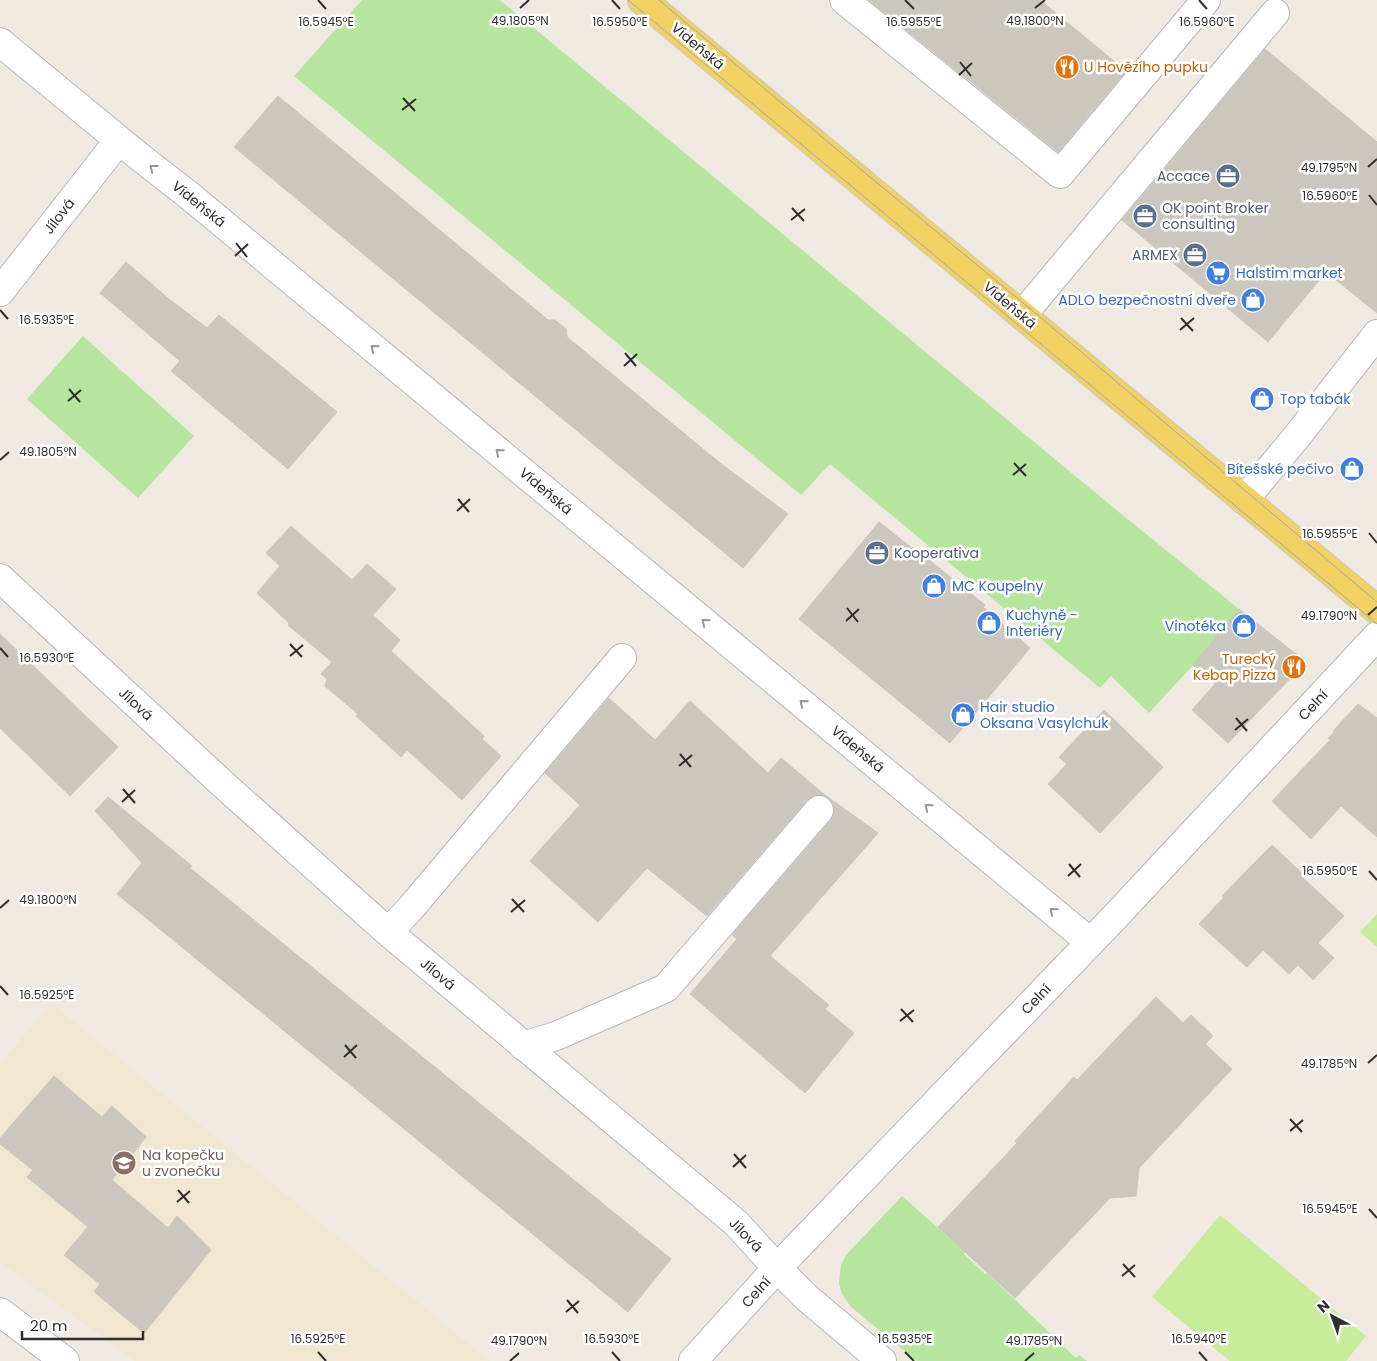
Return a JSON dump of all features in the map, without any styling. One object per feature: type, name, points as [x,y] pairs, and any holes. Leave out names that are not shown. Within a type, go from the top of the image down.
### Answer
[{"type":"main road","name":"Vídeňská","points":[[642,0],[1377,610]]},
{"type":"street","points":[[844,0],[1060,174],[1206,0]]},
{"type":"street","points":[[1022,315],[1274,12]]},
{"type":"street","name":"Vídeňská","points":[[0,42],[214,216],[1090,942]]},
{"type":"street","name":"Jílová","points":[[0,292],[119,140]]},
{"type":"street","points":[[1244,500],[1377,334]]},
{"type":"street","name":"Jílová","points":[[0,578],[225,786],[388,932],[736,1223],[807,1298],[882,1361]]},
{"type":"street","name":"Celní","points":[[693,1361],[777,1268],[1090,942],[1377,636]]},
{"type":"street","points":[[388,932],[410,909],[622,658]]},
{"type":"street","points":[[523,1046],[556,1036],[666,988],[819,810]]},
{"type":"street","points":[[0,1312],[65,1361]]},
{"type":"shaded area","name":"Na kopečku u zvonečku","points":[[51,1003],[490,1361],[135,1361],[0,1262],[0,1064]]},
{"type":"green space","points":[[362,0],[500,0],[1120,513],[1239,609],[1193,665],[1149,713],[1111,676],[1100,688],[830,464],[801,495],[294,76]]},
{"type":"green space","points":[[83,336],[194,436],[138,498],[27,399]]},
{"type":"green space","points":[[1377,914],[1377,947],[1360,932]]},
{"type":"green space","points":[[902,1196],[965,1252],[964,1254],[985,1274],[987,1273],[1076,1358],[1079,1355],[1087,1361],[917,1361],[851,1307],[842,1294],[839,1283],[841,1265],[846,1255]]},
{"type":"green space","points":[[1220,1215],[1366,1336],[1346,1361],[1230,1361],[1152,1297]]},
{"type":"building","points":[[869,0],[1040,0],[1126,71],[1058,152]]},
{"type":"building","points":[[1265,49],[1377,142],[1377,313],[1326,272],[1268,342],[1122,220]]},
{"type":"building","points":[[278,96],[548,320],[555,320],[566,329],[567,337],[720,463],[788,514],[743,568],[234,147]]},
{"type":"building","points":[[126,262],[169,299],[207,328],[219,315],[337,412],[288,469],[171,371],[180,361],[100,293]]},
{"type":"building","points":[[879,522],[985,605],[983,607],[1030,648],[950,743],[799,619]]},
{"type":"building","points":[[291,526],[352,580],[367,564],[396,589],[373,615],[400,640],[391,651],[484,736],[482,739],[501,756],[462,800],[407,750],[401,757],[356,716],[358,714],[325,686],[327,679],[321,674],[332,662],[288,625],[289,623],[257,593],[280,566],[266,553]]},
{"type":"building","points":[[1239,609],[1306,662],[1228,743],[1192,710],[1215,684],[1193,665]]},
{"type":"building","points":[[0,634],[118,747],[70,796],[0,728]]},
{"type":"building","points":[[609,698],[655,740],[690,701],[768,773],[781,758],[825,795],[878,833],[770,956],[829,1005],[825,1009],[854,1033],[805,1093],[690,994],[737,939],[732,935],[831,820],[834,804],[829,798],[821,795],[814,795],[808,799],[707,916],[647,868],[598,922],[530,861],[580,805],[545,773]]},
{"type":"building","points":[[1358,704],[1377,718],[1377,837],[1341,806],[1311,839],[1272,801],[1330,740],[1328,738],[1333,731]]},
{"type":"building","points":[[1104,710],[1163,767],[1100,833],[1048,784],[1067,764],[1059,757]]},
{"type":"building","points":[[108,797],[192,866],[190,868],[671,1259],[628,1312],[117,894],[142,863],[95,811]]},
{"type":"building","points":[[1272,845],[1304,875],[1302,877],[1344,916],[1318,943],[1334,958],[1313,980],[1298,965],[1289,974],[1263,950],[1247,967],[1199,924],[1224,897],[1222,896]]},
{"type":"building","points":[[1156,997],[1183,1023],[1191,1015],[1213,1036],[1205,1044],[1232,1069],[1139,1168],[1136,1196],[1110,1198],[1015,1298],[938,1227],[1017,1143],[1015,1141],[1074,1077],[1077,1080]]},
{"type":"building","points":[[54,1076],[102,1117],[112,1106],[146,1137],[112,1180],[168,1228],[177,1216],[211,1250],[144,1333],[94,1292],[100,1284],[64,1255],[88,1227],[27,1177],[33,1170],[0,1144],[0,1138]]},
{"type":"tram line","points":[[628,0],[1377,624]]},
{"type":"tram line","points":[[659,0],[1028,307],[1377,602]]},
{"type":"place","name":"U Hovězího pupku","points":[[1067,67]]},
{"type":"place","name":"Accace","points":[[1228,176]]},
{"type":"place","name":"OK point Broker consulting","points":[[1145,216]]},
{"type":"place","name":"ARMEX","points":[[1195,255]]},
{"type":"place","name":"Halstim market","points":[[1218,273]]},
{"type":"place","name":"ADLO bezpečnostní dveře","points":[[1253,300]]},
{"type":"place","name":"Top tabák","points":[[1262,399]]},
{"type":"place","name":"Bítešské pečivo","points":[[1352,469]]},
{"type":"place","name":"Kooperativa","points":[[877,553]]},
{"type":"place","name":"MC Koupelny","points":[[934,586]]},
{"type":"place","name":"Kuchyně - Interiéry","points":[[989,623]]},
{"type":"place","name":"Vinotéka","points":[[1244,626]]},
{"type":"place","name":"Turecký Kebap Pizza","points":[[1294,667]]},
{"type":"place","name":"Hair studio Oksana Vasylchuk","points":[[963,715]]},
{"type":"place","name":"Na kopečku u zvonečku","points":[[124,1163]]}]
